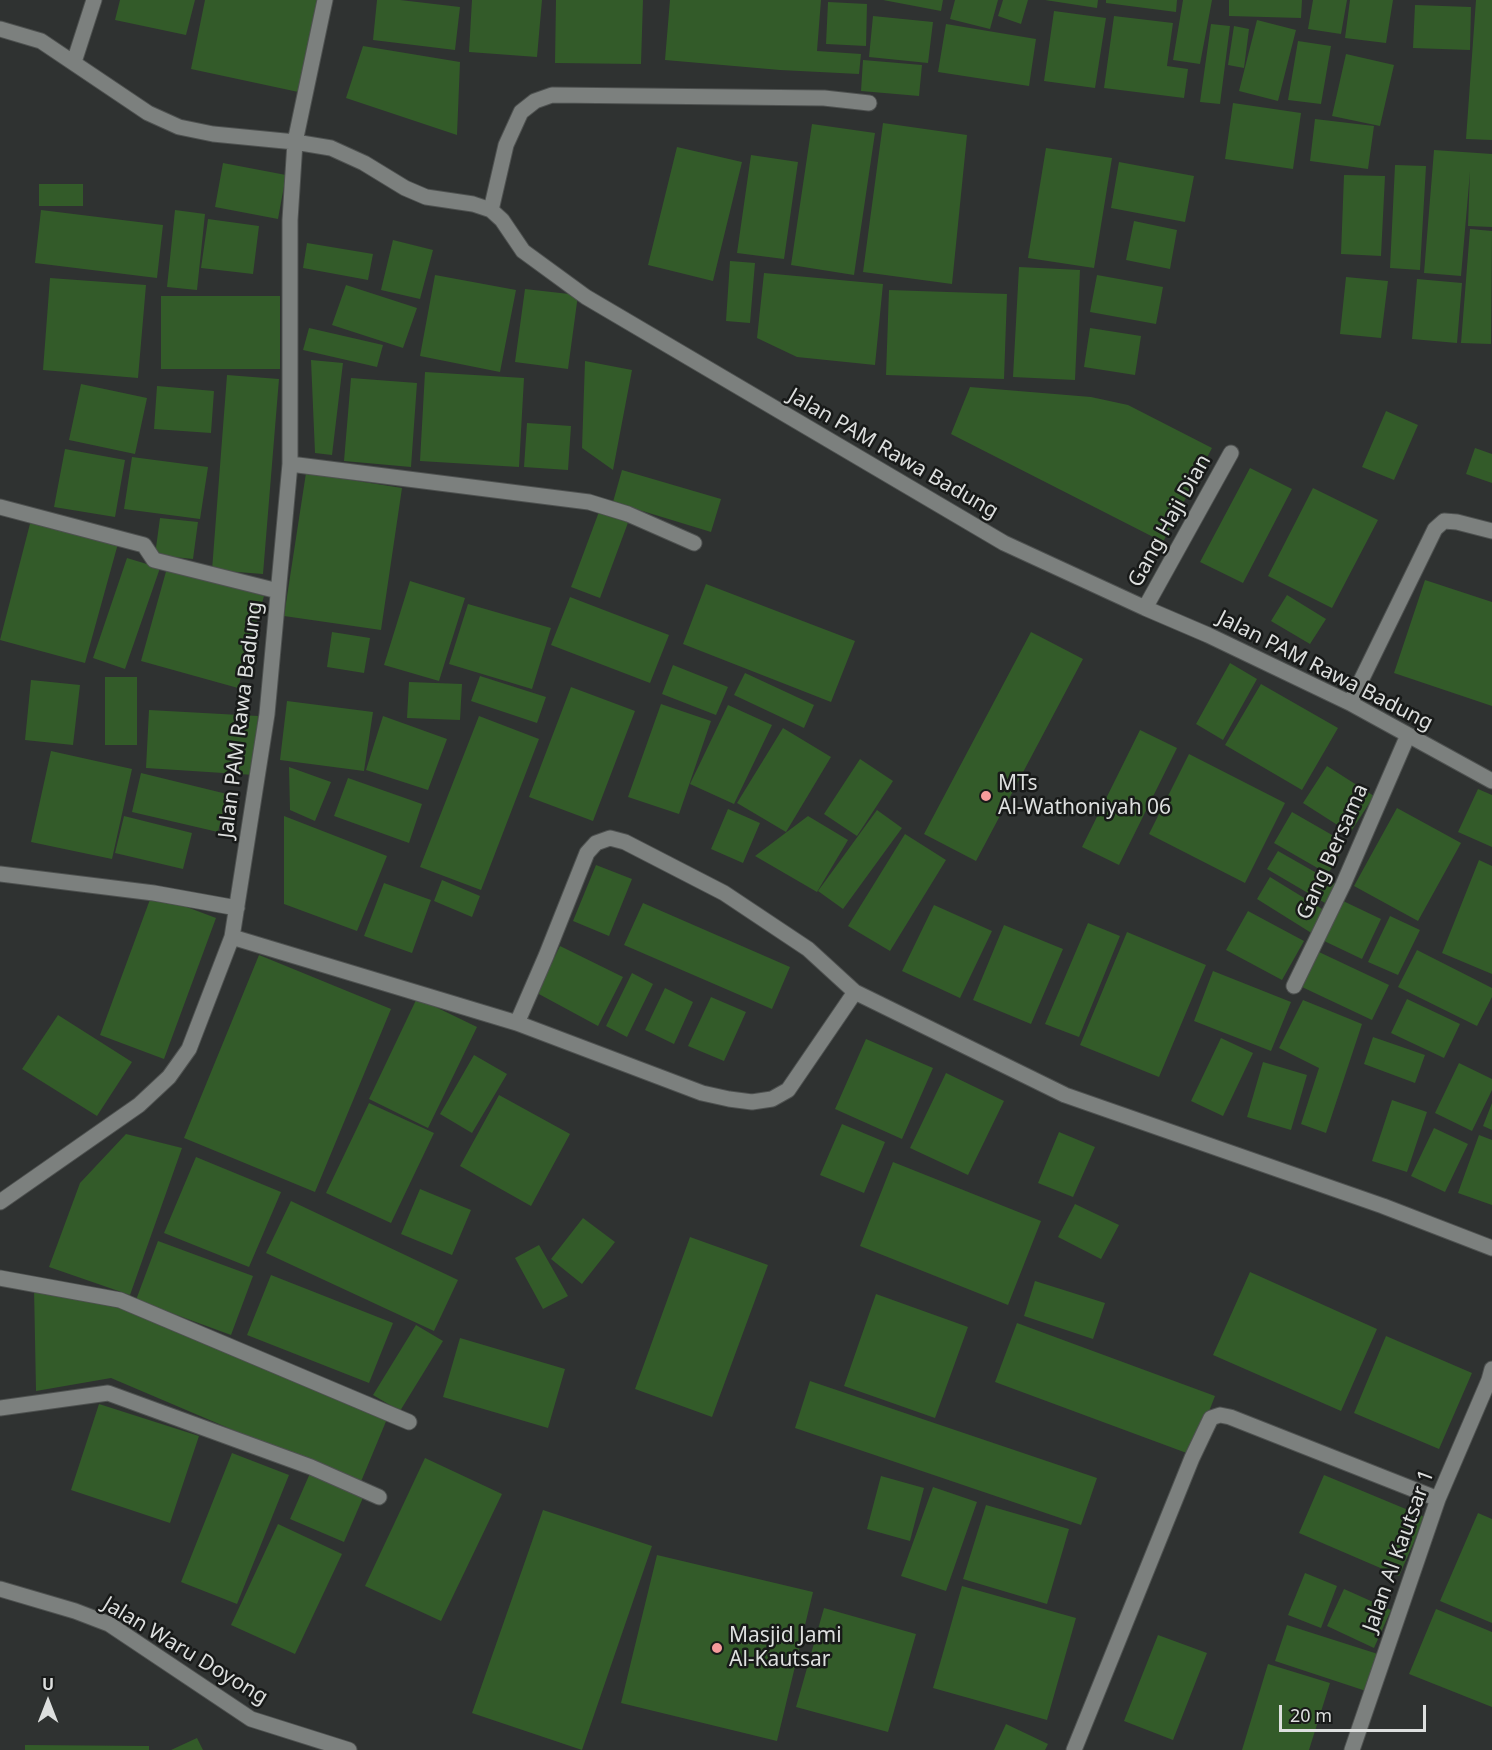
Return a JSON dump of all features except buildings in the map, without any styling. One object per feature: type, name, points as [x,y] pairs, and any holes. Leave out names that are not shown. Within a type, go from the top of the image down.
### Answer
[{"type":"street","points":[[74,62],[94,0]]},
{"type":"street","name":"Jalan PAM Rawa Badung","points":[[0,1202],[139,1105],[169,1077],[189,1049],[232,937],[267,714],[290,464],[290,220],[295,142],[325,0]]},
{"type":"street","points":[[0,29],[41,41],[148,112],[179,127],[213,134],[331,148],[426,197],[473,204],[491,210],[506,145],[521,112],[535,101],[552,95],[770,96],[824,98],[869,103]]},
{"type":"street","name":"Jalan PAM Rawa Badung","points":[[491,210],[502,220],[523,251],[596,303],[1004,543],[1145,608],[1208,634],[1350,703],[1492,781]]},
{"type":"street","name":"Gang Haji Dian","points":[[1145,608],[1231,453]]},
{"type":"street","points":[[290,464],[589,502],[628,514],[694,543]]},
{"type":"street","points":[[0,507],[144,545],[154,560],[278,591]]},
{"type":"street","points":[[1350,703],[1435,529],[1444,521],[1492,531]]},
{"type":"street","name":"Gang Bersama","points":[[1294,986],[1343,885],[1408,735]]},
{"type":"street","points":[[517,1023],[587,853],[596,843],[610,838],[625,842],[724,893],[808,949],[855,992],[1065,1095],[1383,1206],[1492,1248]]},
{"type":"street","points":[[0,874],[154,893],[237,908]]},
{"type":"street","points":[[232,937],[517,1023],[702,1093],[729,1100],[752,1102],[772,1099],[788,1090],[855,992]]},
{"type":"street","points":[[0,1278],[120,1300],[408,1422]]},
{"type":"street","name":"Jalan Al Kautsar 1","points":[[1352,1750],[1438,1499],[1492,1369]]},
{"type":"street","points":[[0,1408],[108,1393],[310,1467],[379,1497]]},
{"type":"street","points":[[1074,1750],[1192,1458],[1211,1418],[1220,1415],[1230,1417],[1438,1499]]},
{"type":"street","name":"Jalan Waru Doyong","points":[[0,1589],[75,1611],[109,1624],[251,1719],[349,1750]]},
{"type":"place","name":"MTs Al-Wathoniyah 06","points":[[986,796]]},
{"type":"place","name":"Masjid Jami Al-Kautsar","points":[[717,1648]]}]
